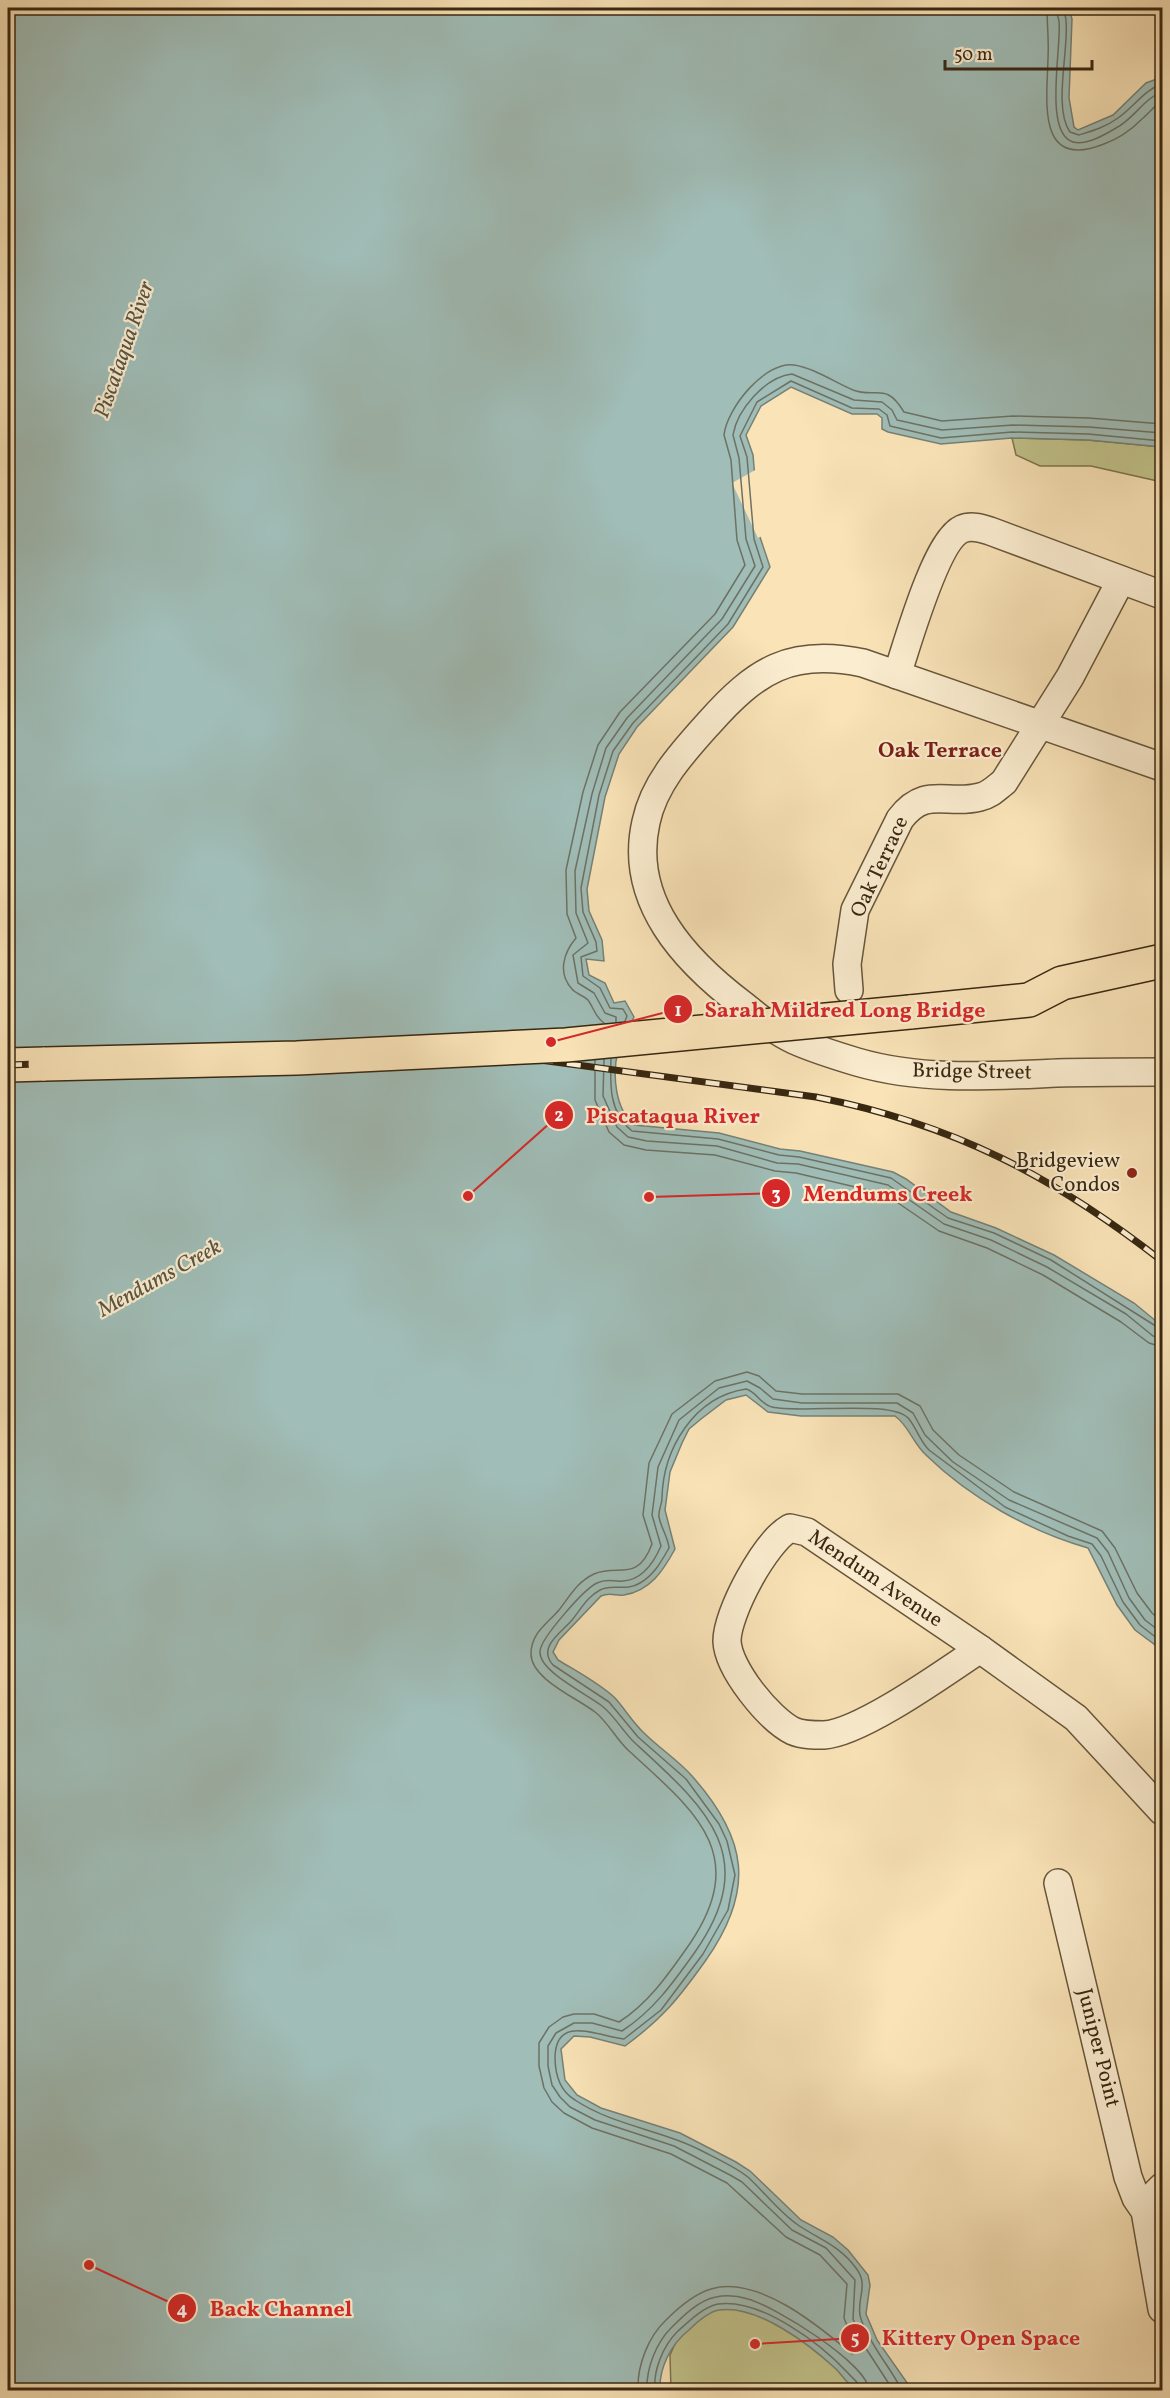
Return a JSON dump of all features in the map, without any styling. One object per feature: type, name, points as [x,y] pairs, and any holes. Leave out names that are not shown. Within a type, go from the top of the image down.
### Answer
[{"type":"main road","points":[[1029,1000],[1062,983],[1162,961]]},
{"type":"main road","points":[[8,1065],[297,1058],[566,1045],[1029,1000],[1057,1002],[1088,999],[1162,983]]},
{"type":"street","points":[[1162,595],[979,527],[962,529],[952,537],[934,569],[897,675],[1162,767]]},
{"type":"street","name":"Oak Terrace","points":[[849,990],[847,964],[855,910],[900,819],[909,807],[923,799],[978,798],[992,792],[1004,782],[1070,677],[1121,580]]},
{"type":"street","name":"Bridge Street","points":[[897,675],[843,659],[798,659],[765,672],[737,692],[679,758],[657,790],[651,805],[643,836],[643,857],[647,888],[657,913],[682,948],[725,991],[774,1029],[795,1040],[859,1062],[922,1074],[966,1076],[1162,1072]]},
{"type":"street","name":"Mendum Avenue","points":[[980,1649],[866,1719],[836,1733],[814,1735],[795,1732],[775,1718],[744,1681],[729,1653],[727,1641],[731,1623],[760,1558],[782,1532],[799,1528],[852,1560],[980,1649],[1076,1718],[1162,1811]]},
{"type":"street","name":"Juniper Point","points":[[1058,1883],[1128,2176],[1136,2198],[1145,2211],[1162,2309]]},
{"type":"street","points":[[1145,2211],[1153,2196],[1162,2187]]},
{"type":"green space","points":[[1012,438],[1088,440],[1162,447],[1162,482],[1091,466],[1040,466],[1016,455]]},
{"type":"green space","points":[[742,2304],[921,2390],[671,2390],[670,2355],[680,2333],[698,2313]]},
{"type":"water","name":"Piscataqua River","points":[[8,8],[1069,8],[1072,19],[1069,98],[1074,127],[1078,130],[1113,115],[1146,83],[1162,77],[1162,447],[1088,440],[1012,438],[941,444],[888,432],[882,429],[882,418],[877,414],[852,414],[791,387],[761,406],[746,435],[753,455],[760,537],[770,567],[733,627],[637,727],[619,754],[605,797],[587,889],[589,911],[602,940],[604,961],[586,959],[589,975],[605,983],[614,1003],[625,1001],[634,1017],[619,1047],[615,1080],[619,1101],[634,1125],[719,1133],[780,1149],[800,1151],[893,1172],[951,1212],[996,1228],[1054,1255],[1134,1303],[1162,1326],[1162,1650],[1135,1630],[1117,1605],[1088,1548],[1022,1522],[981,1499],[943,1471],[926,1455],[895,1416],[801,1416],[768,1412],[746,1395],[726,1400],[689,1429],[682,1443],[670,1472],[665,1510],[675,1549],[666,1565],[655,1579],[633,1593],[601,1596],[559,1640],[553,1652],[558,1660],[595,1682],[615,1698],[640,1729],[692,1776],[725,1821],[734,1843],[738,1865],[738,1888],[722,1935],[679,1997],[660,2017],[625,2046],[590,2037],[574,2036],[561,2049],[565,2080],[577,2095],[601,2108],[680,2133],[736,2162],[750,2171],[801,2220],[833,2237],[848,2250],[868,2275],[870,2285],[866,2314],[877,2340],[908,2384],[906,2390],[871,2392],[857,2389],[825,2359],[782,2328],[750,2313],[719,2310],[699,2321],[677,2342],[664,2365],[660,2390],[8,2390]]},
{"type":"pier","points":[[757,469],[762,536],[758,538],[732,483]]},
{"type":"railway","points":[[8,1065],[465,1050],[816,1097],[866,1108],[913,1122],[1000,1157],[1081,1203],[1162,1261]]},
{"type":"place","name":"Sarah Mildred Long Bridge","points":[[551,1042]]},
{"type":"place","name":"Bridgeview Condos","points":[[1132,1173]]},
{"type":"place","name":"Piscataqua River","points":[[468,1196]]},
{"type":"place","name":"Mendums Creek","points":[[649,1197]]},
{"type":"place","name":"Back Channel","points":[[89,2265]]},
{"type":"place","name":"Kittery Open Space","points":[[755,2344]]},
{"type":"district","name":"Oak Terrace","points":[[940,751]]}]
